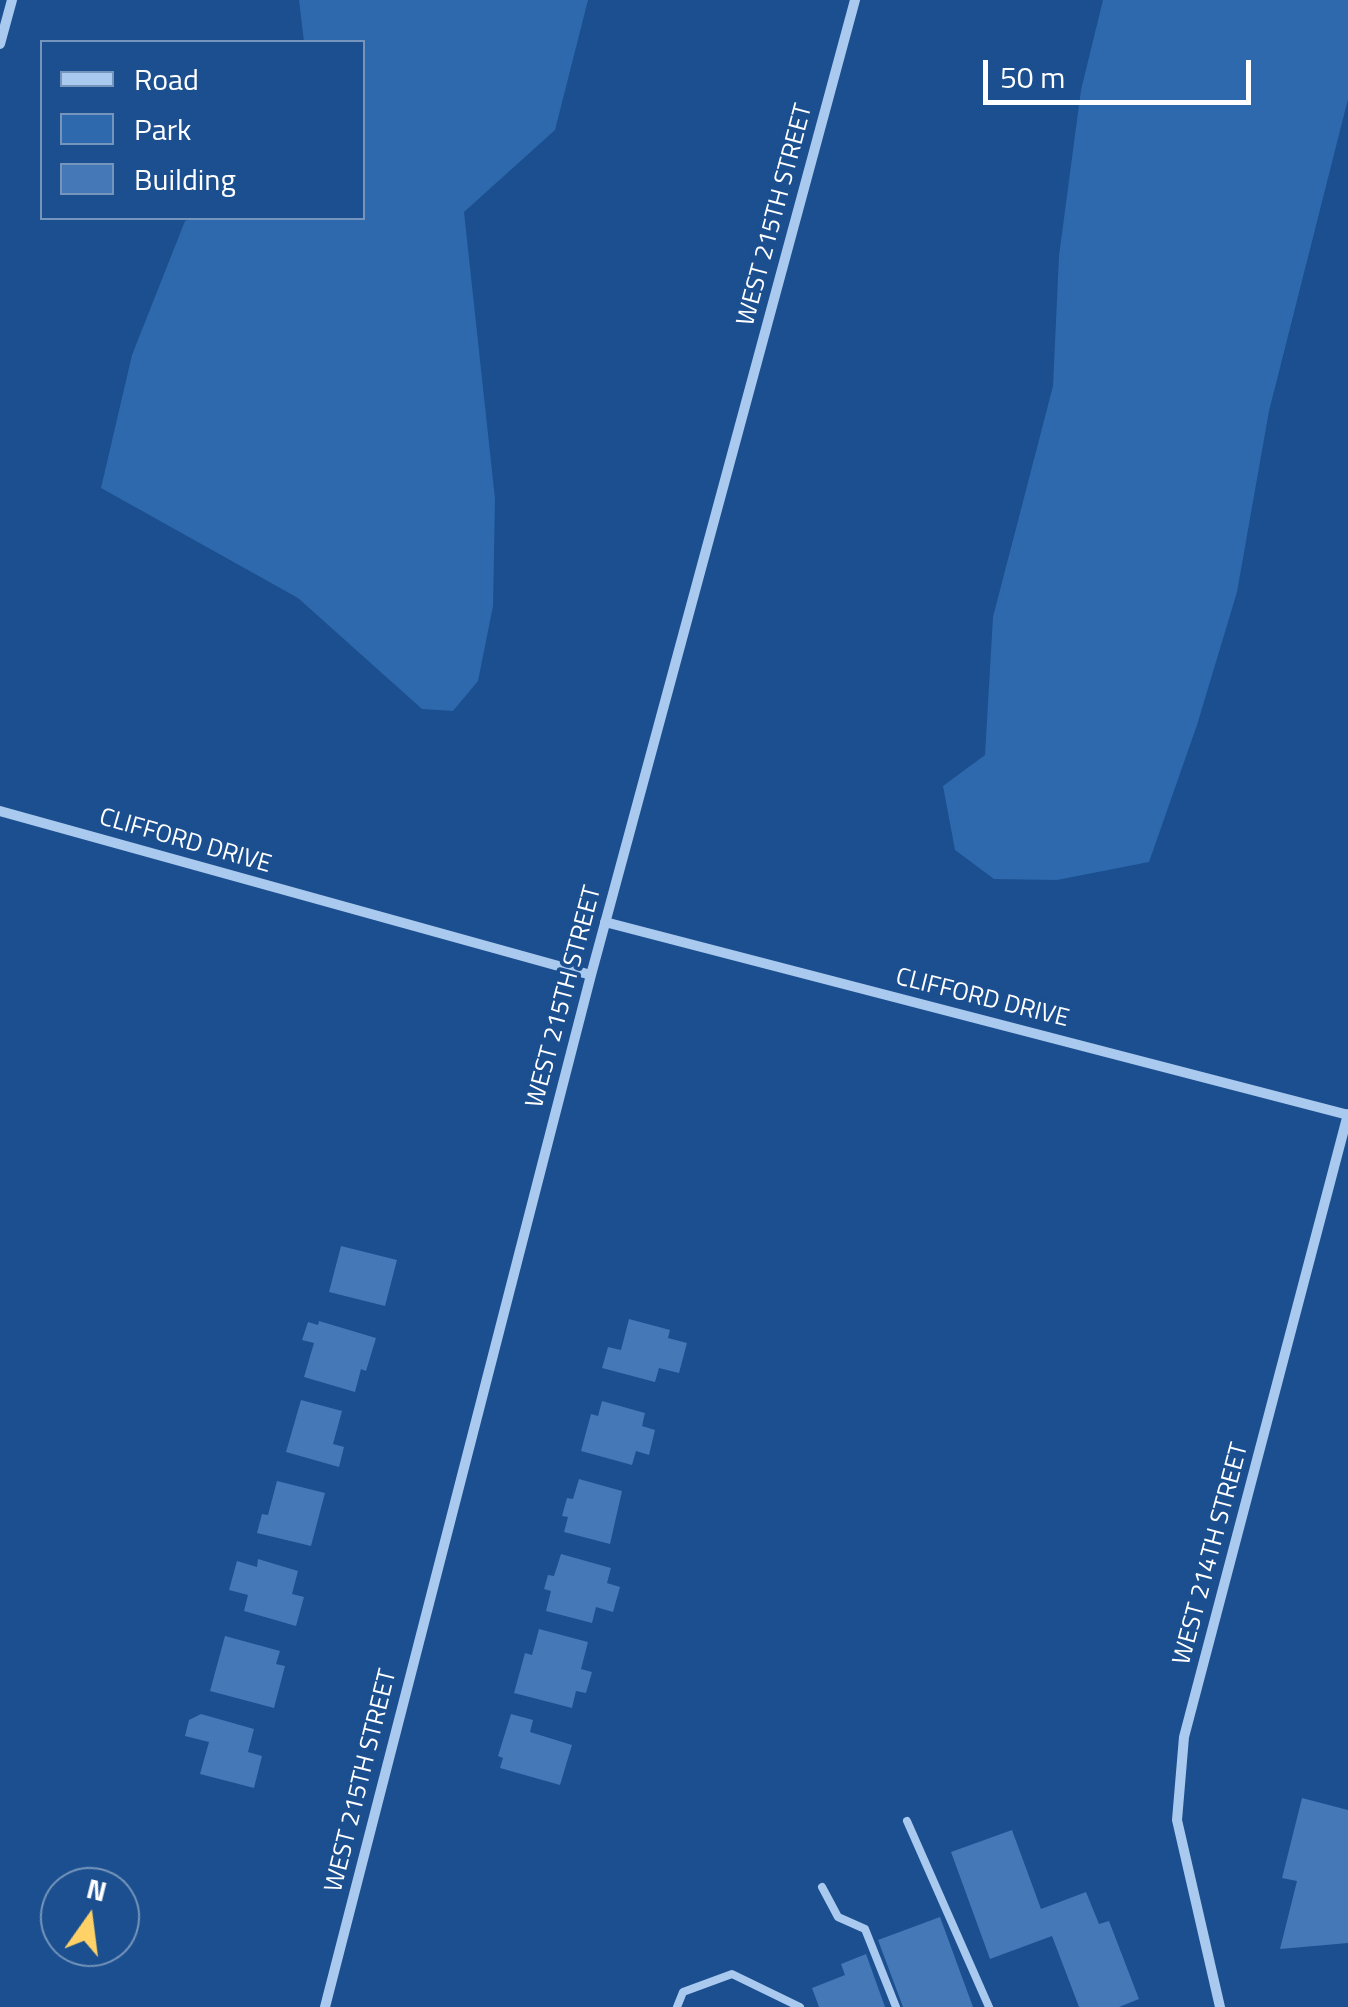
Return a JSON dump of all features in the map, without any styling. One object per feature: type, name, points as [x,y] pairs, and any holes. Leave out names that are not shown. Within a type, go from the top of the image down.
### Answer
[{"type":"street","points":[[0,44],[12,0]]},
{"type":"street","name":"WEST 215TH STREET","points":[[324,2007],[590,975],[855,0]]},
{"type":"street","name":"CLIFFORD DRIVE","points":[[0,811],[590,975]]},
{"type":"street","name":"CLIFFORD DRIVE","points":[[605,922],[1348,1114]]},
{"type":"street","name":"WEST 214TH STREET","points":[[1220,2007],[1176,1820],[1184,1737],[1348,1114]]},
{"type":"lane","points":[[907,1822],[989,2007]]},
{"type":"lane","points":[[822,1887],[838,1918],[865,1928],[896,2007]]},
{"type":"lane","points":[[677,2007],[683,1992],[732,1974],[800,2007]]},
{"type":"green space","points":[[299,0],[588,0],[555,130],[464,212],[495,499],[493,606],[478,681],[453,711],[422,709],[298,598],[101,488],[132,355],[185,221],[365,220],[365,40],[304,40]]},
{"type":"green space","points":[[1103,0],[1348,0],[1348,99],[1269,411],[1237,592],[1197,725],[1149,862],[1057,880],[994,879],[955,850],[943,786],[985,755],[993,617],[1053,386],[1059,256],[1081,90]]},
{"type":"building","points":[[341,1246],[397,1260],[385,1306],[329,1292]]},
{"type":"building","points":[[629,1319],[670,1330],[668,1338],[687,1343],[679,1373],[659,1368],[655,1382],[602,1368],[608,1347],[621,1350]]},
{"type":"building","points":[[319,1321],[376,1338],[355,1392],[304,1377],[314,1343],[302,1340],[308,1322],[318,1325]]},
{"type":"building","points":[[301,1400],[342,1411],[333,1444],[344,1447],[339,1467],[286,1452]]},
{"type":"building","points":[[602,1401],[645,1413],[642,1426],[655,1430],[649,1455],[636,1451],[632,1465],[581,1451],[591,1414],[598,1416]]},
{"type":"building","points":[[579,1479],[622,1491],[610,1544],[564,1532],[568,1517],[562,1516],[567,1498],[573,1499]]},
{"type":"building","points":[[277,1481],[325,1493],[311,1546],[257,1533],[262,1514],[268,1515]]},
{"type":"building","points":[[561,1554],[611,1568],[607,1583],[620,1587],[613,1612],[596,1607],[592,1623],[546,1611],[551,1591],[544,1589],[548,1575],[554,1576]]},
{"type":"building","points":[[258,1559],[298,1571],[292,1594],[304,1597],[296,1626],[244,1611],[248,1595],[229,1590],[237,1561],[257,1567]]},
{"type":"building","points":[[539,1629],[588,1642],[581,1669],[592,1672],[586,1693],[576,1691],[572,1708],[514,1693],[525,1653],[532,1655]]},
{"type":"building","points":[[225,1636],[280,1651],[276,1664],[285,1666],[274,1708],[210,1691]]},
{"type":"building","points":[[201,1714],[254,1729],[248,1752],[262,1756],[254,1788],[200,1774],[209,1742],[185,1736],[189,1720]]},
{"type":"building","points":[[511,1714],[533,1720],[530,1732],[572,1745],[560,1785],[500,1768],[503,1758],[498,1756]]},
{"type":"building","points":[[1302,1798],[1348,1810],[1348,1943],[1280,1949],[1297,1881],[1282,1878]]},
{"type":"building","points":[[1012,1830],[1041,1909],[1086,1892],[1099,1924],[1109,1921],[1139,1999],[1119,2007],[1079,2007],[1052,1936],[990,1959],[951,1852]]},
{"type":"building","points":[[940,1917],[973,2007],[903,2007],[878,1940]]},
{"type":"building","points":[[866,1954],[885,2007],[819,2007],[812,1988],[845,1975],[841,1964]]}]
